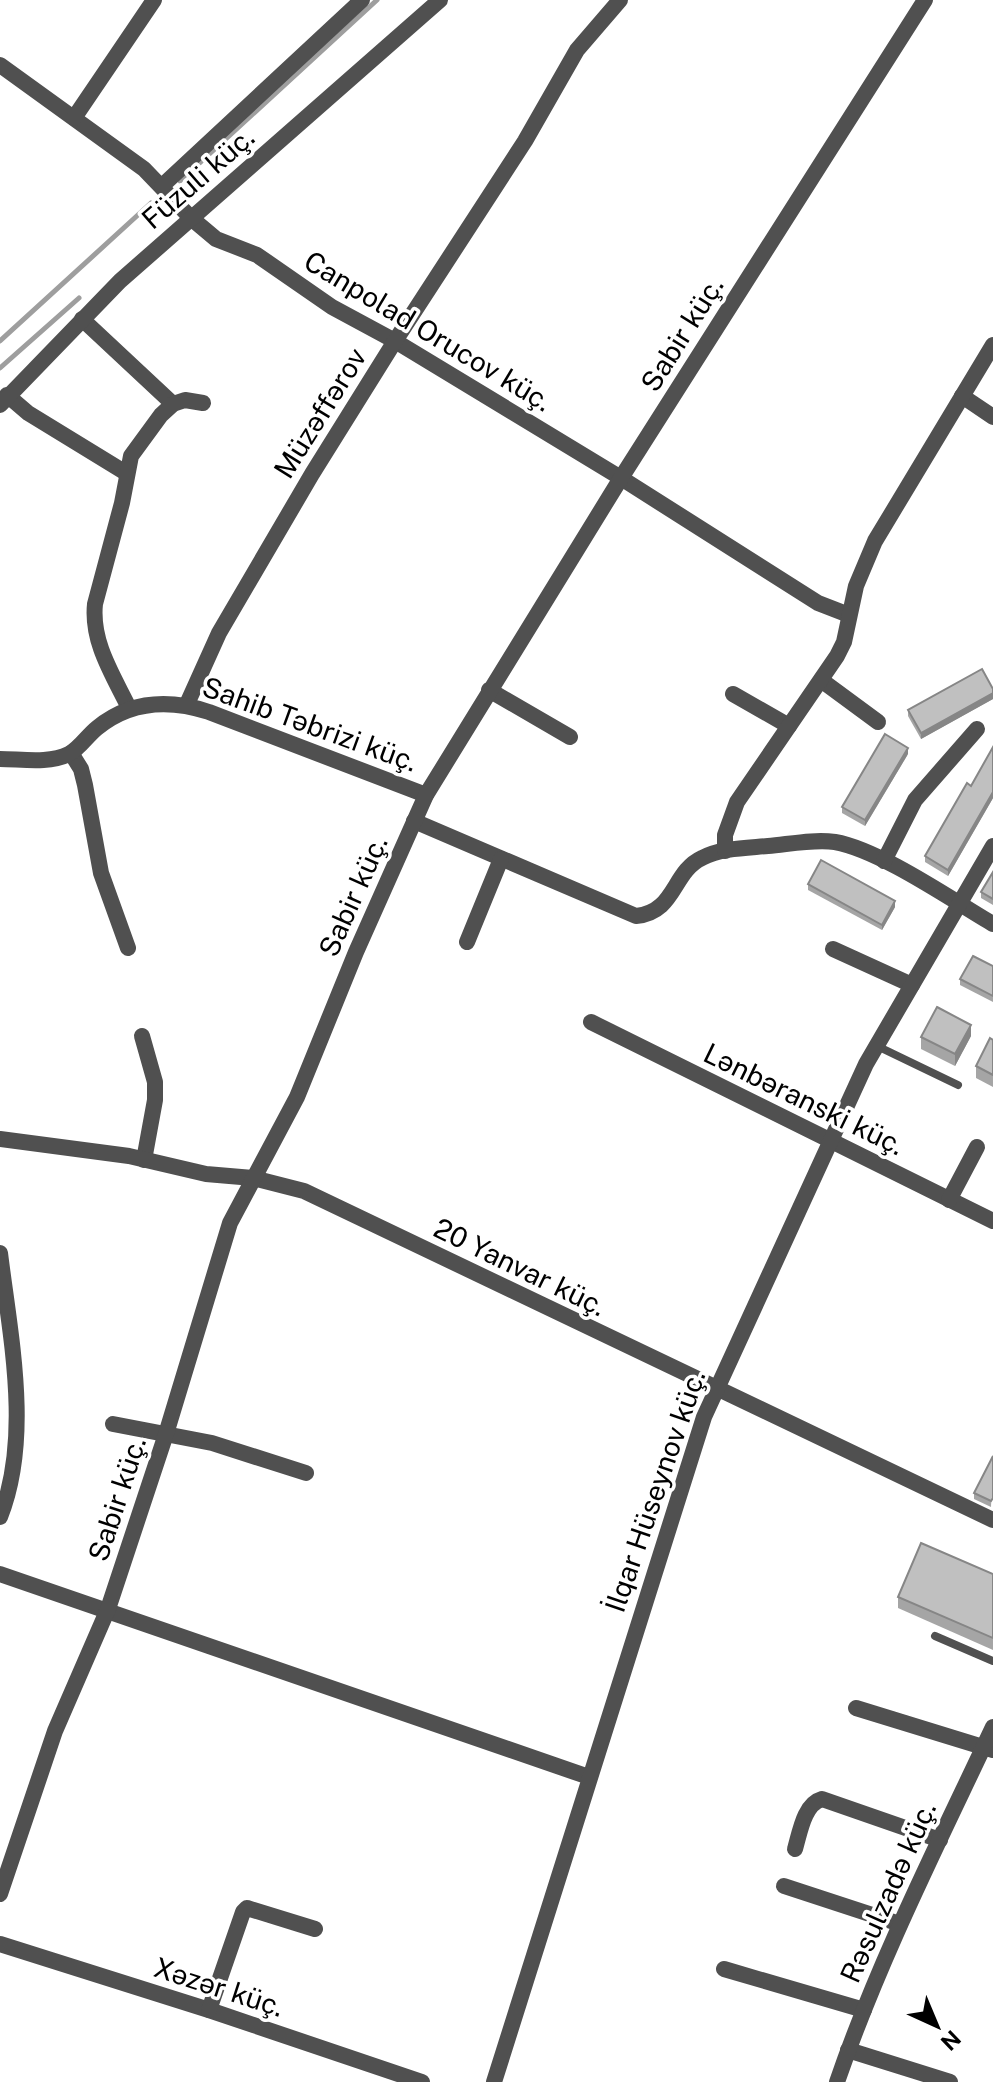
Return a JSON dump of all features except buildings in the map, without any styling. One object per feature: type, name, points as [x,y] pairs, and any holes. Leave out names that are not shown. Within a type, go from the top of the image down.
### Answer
[{"type":"street","points":[[74,118],[154,0]]},
{"type":"street","points":[[162,186],[362,0]]},
{"type":"street","name":"Füzuli küç.","points":[[4,400],[82,319],[191,218],[440,0]]},
{"type":"street","name":"Müzəffərov","points":[[187,704],[244,586],[395,341],[525,141],[577,50],[620,0]]},
{"type":"street","name":"Sabir küç.","points":[[0,1894],[61,1717],[108,1609],[166,1434],[230,1223],[297,1097],[356,952],[426,795],[621,478],[925,0]]},
{"type":"street","name":"Canpolad Orucov küç.","points":[[0,65],[130,157],[216,239],[257,255],[332,307],[395,341],[621,478],[818,603],[849,615]]},
{"type":"street","points":[[82,319],[173,404]]},
{"type":"street","points":[[725,851],[725,835],[737,802],[844,642],[856,586],[875,541],[993,345]]},
{"type":"street","points":[[962,396],[993,417]]},
{"type":"street","points":[[4,400],[126,473]]},
{"type":"street","points":[[129,708],[105,658],[93,621],[122,503],[126,473],[131,456],[161,415],[173,404],[185,400],[203,403]]},
{"type":"street","points":[[821,680],[878,722]]},
{"type":"street","points":[[489,690],[570,737]]},
{"type":"street","points":[[733,694],[789,726]]},
{"type":"street","name":"Sahib Təbrizi küç.","points":[[71,753],[110,718],[129,708],[187,704],[426,795]]},
{"type":"street","points":[[884,861],[915,800],[977,729]]},
{"type":"street","points":[[0,759],[56,758],[71,753],[81,769],[106,891],[128,948]]},
{"type":"street","points":[[414,821],[636,916],[656,912],[698,859],[725,851],[824,841],[859,849],[884,861],[993,924]]},
{"type":"street","name":"İlqar Hüseynov küç.","points":[[494,2082],[694,1442],[715,1389],[876,1045],[993,846]]},
{"type":"street","points":[[467,942],[501,859]]},
{"type":"street","points":[[833,949],[912,985]]},
{"type":"street","name":"Lənbəranski küç.","points":[[591,1022],[993,1221]]},
{"type":"street","points":[[142,1036],[155,1082],[155,1100],[144,1160]]},
{"type":"street","name":"20 Yanvar küç.","points":[[0,1139],[68,1146],[206,1174],[253,1178],[304,1191],[993,1520]]},
{"type":"street","points":[[949,1200],[977,1147]]},
{"type":"street","points":[[0,1253],[17,1417],[14,1469],[0,1517]]},
{"type":"street","points":[[113,1424],[212,1443],[306,1473]]},
{"type":"street","points":[[0,1574],[589,1777]]},
{"type":"street","points":[[856,1708],[988,1748]]},
{"type":"street","name":"Rəsulzadə küç.","points":[[837,2082],[900,1924],[988,1748],[993,1727]]},
{"type":"street","points":[[795,1849],[808,1809],[814,1801],[822,1799],[940,1840]]},
{"type":"street","points":[[784,1886],[900,1924]]},
{"type":"street","points":[[209,2010],[247,1908],[315,1929]]},
{"type":"street","name":"Xəzər küç.","points":[[0,1944],[422,2082]]},
{"type":"street","points":[[724,1969],[864,2010]]},
{"type":"street","points":[[848,2050],[950,2082]]},
{"type":"lane","points":[[876,1045],[958,1085]]},
{"type":"lane","points":[[935,1636],[993,1661]]},
{"type":"waterway","points":[[180,181],[377,0]]},
{"type":"waterway","points":[[0,341],[151,203]]},
{"type":"waterway","points":[[0,368],[79,298]]}]
